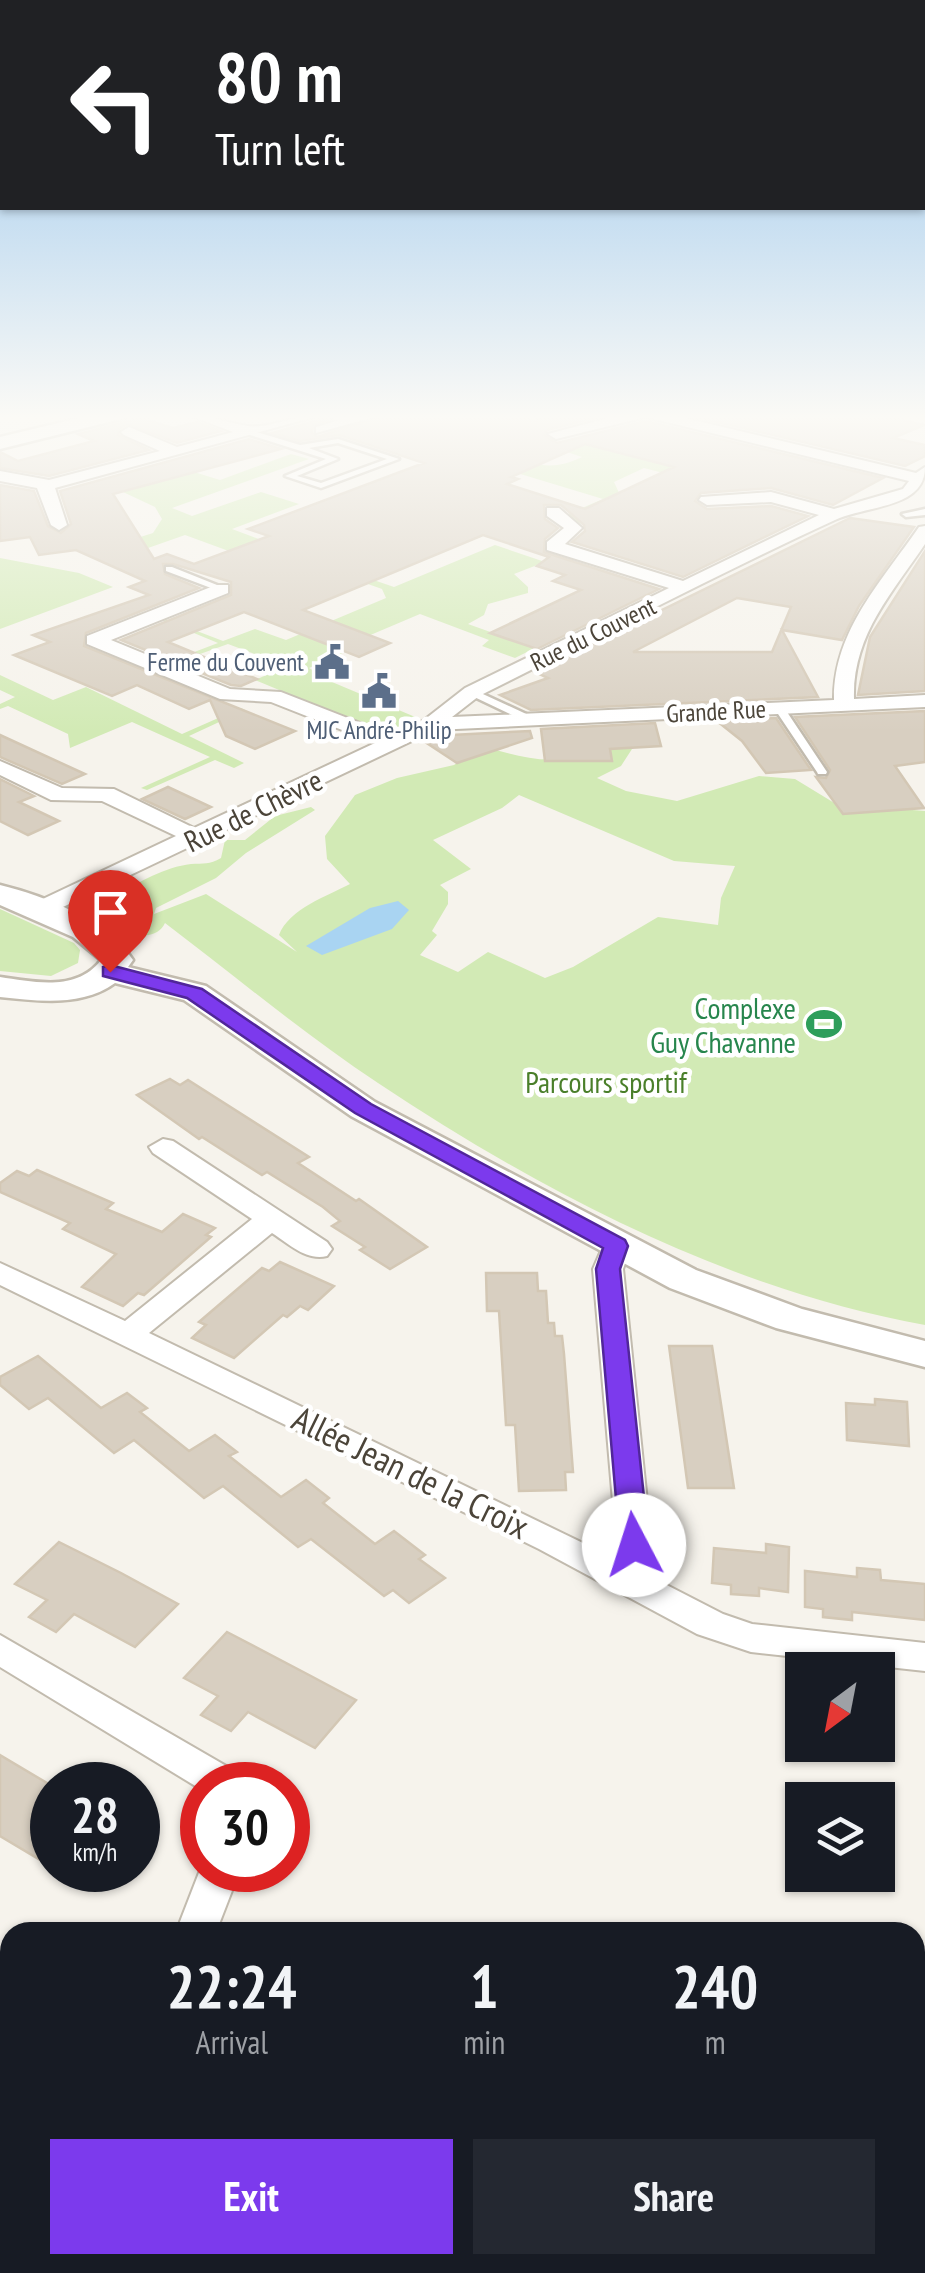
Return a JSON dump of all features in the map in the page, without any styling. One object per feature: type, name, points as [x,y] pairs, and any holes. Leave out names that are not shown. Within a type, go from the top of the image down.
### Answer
[{"type":"street","points":[[59,520],[59,526]]},
{"type":"street","points":[[564,520],[574,528],[553,546],[687,588]]},
{"type":"street","name":"Rue du Couvent","points":[[422,728],[472,692],[822,520]]},
{"type":"street","points":[[844,704],[841,680],[855,634],[925,530]]},
{"type":"street","points":[[222,589],[94,640],[227,695],[274,696],[392,742]]},
{"type":"street","name":"Grande Rue","points":[[422,728],[925,701]]},
{"type":"street","name":"Grande Rue","points":[[450,708],[506,721]]},
{"type":"street","name":"Rue de Chèvre","points":[[36,911],[422,728]]},
{"type":"street","points":[[0,767],[59,795],[106,794],[196,838]]},
{"type":"street","points":[[0,894],[110,947],[117,960],[98,983],[72,990],[38,992],[0,987]]},
{"type":"street","points":[[110,972],[195,993],[363,1109],[616,1246],[749,1305],[830,1331],[925,1354]]},
{"type":"street","points":[[163,1147],[316,1250]]},
{"type":"street","points":[[128,1334],[271,1219]]},
{"type":"street","points":[[616,1246],[608,1269],[638,1585]]},
{"type":"street","name":"Allée Jean de la Croix","points":[[0,1273],[638,1585],[710,1624],[751,1638],[925,1657]]},
{"type":"street","points":[[0,1650],[187,1762]]},
{"type":"street","points":[[200,1922],[211,1892]]},
{"type":"lane","points":[[169,568],[222,589]]},
{"type":"lane","points":[[472,692],[534,721]]},
{"type":"lane","points":[[779,708],[822,772]]},
{"type":"green space","points":[[161,520],[256,520],[232,529],[286,549],[256,561],[185,535],[131,554],[134,539],[153,533]]},
{"type":"green space","points":[[570,520],[606,520],[601,530]]},
{"type":"green space","points":[[495,545],[545,562],[514,574],[528,587],[528,593],[488,604],[484,615],[468,624],[535,648],[515,658],[482,646],[489,640],[420,614],[335,650],[342,654],[309,668],[316,672],[313,674],[420,719],[391,732],[378,731],[255,680],[287,666],[228,644],[172,664],[168,662],[218,643],[160,619],[223,641],[255,629],[286,640],[386,598],[382,589],[351,578],[359,575],[394,587]]},
{"type":"green space","points":[[0,558],[79,573],[113,587],[0,629]]},
{"type":"green space","points":[[0,675],[53,700],[86,687],[182,734],[241,708],[245,710],[189,736],[244,763],[234,768],[215,760],[147,790],[141,788],[210,757],[132,722],[70,748],[68,734],[8,706],[0,709],[0,704],[15,697],[0,690]]},
{"type":"green space","name":"Parcours sportif","points":[[482,746],[551,760],[632,749],[621,766],[597,778],[626,791],[677,801],[759,776],[795,779],[836,804],[925,811],[925,1325],[780,1288],[709,1262],[573,1199],[506,1163],[378,1083],[165,923],[149,935],[136,933],[135,922],[119,911],[117,895],[134,885],[172,868],[217,860],[225,840],[245,840],[275,816],[311,807],[315,810],[246,853],[216,878],[156,908],[154,914],[206,894],[297,952],[279,935],[284,926],[310,904],[350,884],[327,859],[325,836],[355,795],[397,778],[454,765]],"holes":[[[519,795],[674,861],[735,866],[721,898],[718,925],[658,917],[573,967],[545,978],[488,952],[458,972],[420,955],[437,935],[432,931],[448,904],[448,892],[440,885],[471,869],[433,840],[502,808]]]},
{"type":"green space","points":[[0,909],[74,943],[80,950],[78,963],[51,976],[0,971]]},
{"type":"water","points":[[398,901],[409,910],[392,929],[322,955],[306,946],[370,908]]},
{"type":"building","points":[[0,520],[46,520],[48,526],[61,533],[71,524],[70,520],[129,520],[154,559],[167,554],[194,564],[269,536],[248,529],[272,520],[547,520],[558,528],[545,539],[544,552],[659,589],[537,649],[490,633],[581,590],[553,581],[565,575],[537,566],[549,557],[483,535],[303,610],[390,643],[359,657],[244,612],[168,642],[257,679],[241,686],[121,640],[231,595],[231,582],[163,564],[165,574],[199,588],[86,633],[84,646],[295,731],[255,749],[226,736],[210,700],[189,709],[137,685],[112,696],[14,655],[50,642],[33,635],[149,595],[129,587],[145,581],[76,550],[39,555],[30,537],[0,541]]},
{"type":"building","points":[[578,520],[800,520],[683,577],[572,542],[585,531]]},
{"type":"building","points":[[846,520],[914,527],[859,606],[842,640],[782,630],[818,697],[531,710],[500,695],[548,678],[535,672]],"holes":[[[737,598],[791,607],[772,652],[633,652]]]},
{"type":"building","points":[[925,551],[925,691],[858,695],[870,637]]},
{"type":"building","points":[[925,711],[925,762],[895,766],[924,808],[843,814],[816,777],[826,778],[830,770],[795,717]]},
{"type":"building","points":[[776,718],[811,770],[766,773],[742,741],[717,721]]},
{"type":"building","points":[[655,723],[661,746],[610,749],[612,761],[545,761],[541,729]]},
{"type":"building","points":[[530,731],[532,738],[457,763],[422,740],[431,736]]},
{"type":"building","points":[[0,735],[85,774],[62,784],[0,757]]},
{"type":"building","points":[[0,779],[34,796],[19,802],[59,821],[28,835],[0,821]]},
{"type":"building","points":[[168,787],[211,807],[185,819],[142,799]]},
{"type":"building","points":[[170,1079],[180,1085],[188,1080],[309,1157],[298,1163],[356,1201],[359,1199],[427,1247],[390,1269],[360,1250],[365,1247],[332,1226],[340,1221],[323,1207],[267,1172],[262,1175],[202,1137],[199,1139],[137,1095]]},
{"type":"building","points":[[37,1170],[113,1203],[106,1209],[162,1232],[183,1214],[215,1228],[206,1235],[211,1237],[144,1295],[138,1293],[123,1306],[82,1287],[116,1254],[63,1229],[70,1223],[0,1192],[0,1183],[17,1171],[29,1176]]},
{"type":"building","points":[[280,1262],[334,1286],[308,1310],[300,1306],[287,1317],[283,1315],[234,1358],[192,1338],[206,1325],[199,1322],[262,1268],[269,1271]]},
{"type":"building","points":[[486,1273],[537,1273],[538,1291],[546,1291],[548,1323],[554,1323],[555,1336],[562,1336],[564,1354],[573,1472],[565,1472],[566,1490],[519,1491],[515,1425],[506,1425],[499,1311],[487,1311]]},
{"type":"building","points":[[669,1346],[712,1346],[734,1488],[688,1488]]},
{"type":"building","points":[[38,1356],[101,1408],[127,1393],[147,1408],[140,1412],[189,1451],[215,1435],[237,1452],[229,1456],[281,1497],[306,1480],[329,1498],[323,1503],[375,1544],[394,1531],[425,1555],[419,1559],[445,1578],[409,1603],[393,1590],[384,1596],[311,1539],[298,1547],[223,1486],[204,1498],[134,1440],[114,1453],[48,1398],[29,1409],[0,1385],[0,1377]]},
{"type":"building","points":[[875,1399],[907,1402],[909,1446],[847,1440],[846,1403],[875,1405]]},
{"type":"building","points":[[59,1542],[178,1604],[135,1647],[74,1614],[56,1632],[29,1617],[47,1600],[15,1584]]},
{"type":"building","points":[[766,1544],[789,1547],[788,1592],[759,1588],[759,1596],[731,1594],[731,1585],[712,1583],[714,1548],[766,1553]]},
{"type":"building","points":[[857,1568],[880,1570],[881,1580],[925,1584],[925,1620],[852,1612],[852,1620],[823,1617],[823,1609],[805,1607],[805,1571],[857,1577]]},
{"type":"building","points":[[227,1632],[356,1700],[315,1748],[248,1712],[231,1731],[201,1715],[218,1696],[184,1678]]},
{"type":"building","points":[[0,1755],[30,1773],[30,1854],[0,1836]]},
{"type":"place","name":"Ferme du Couvent","points":[[332,662]]},
{"type":"place","name":"MJC André-Philip","points":[[379,691]]},
{"type":"place","name":"Complexe Guy Chavanne","points":[[824,1024]]},
{"type":"route","points":[[110,972],[195,993],[363,1109],[616,1246],[608,1269],[634,1545]]}]
